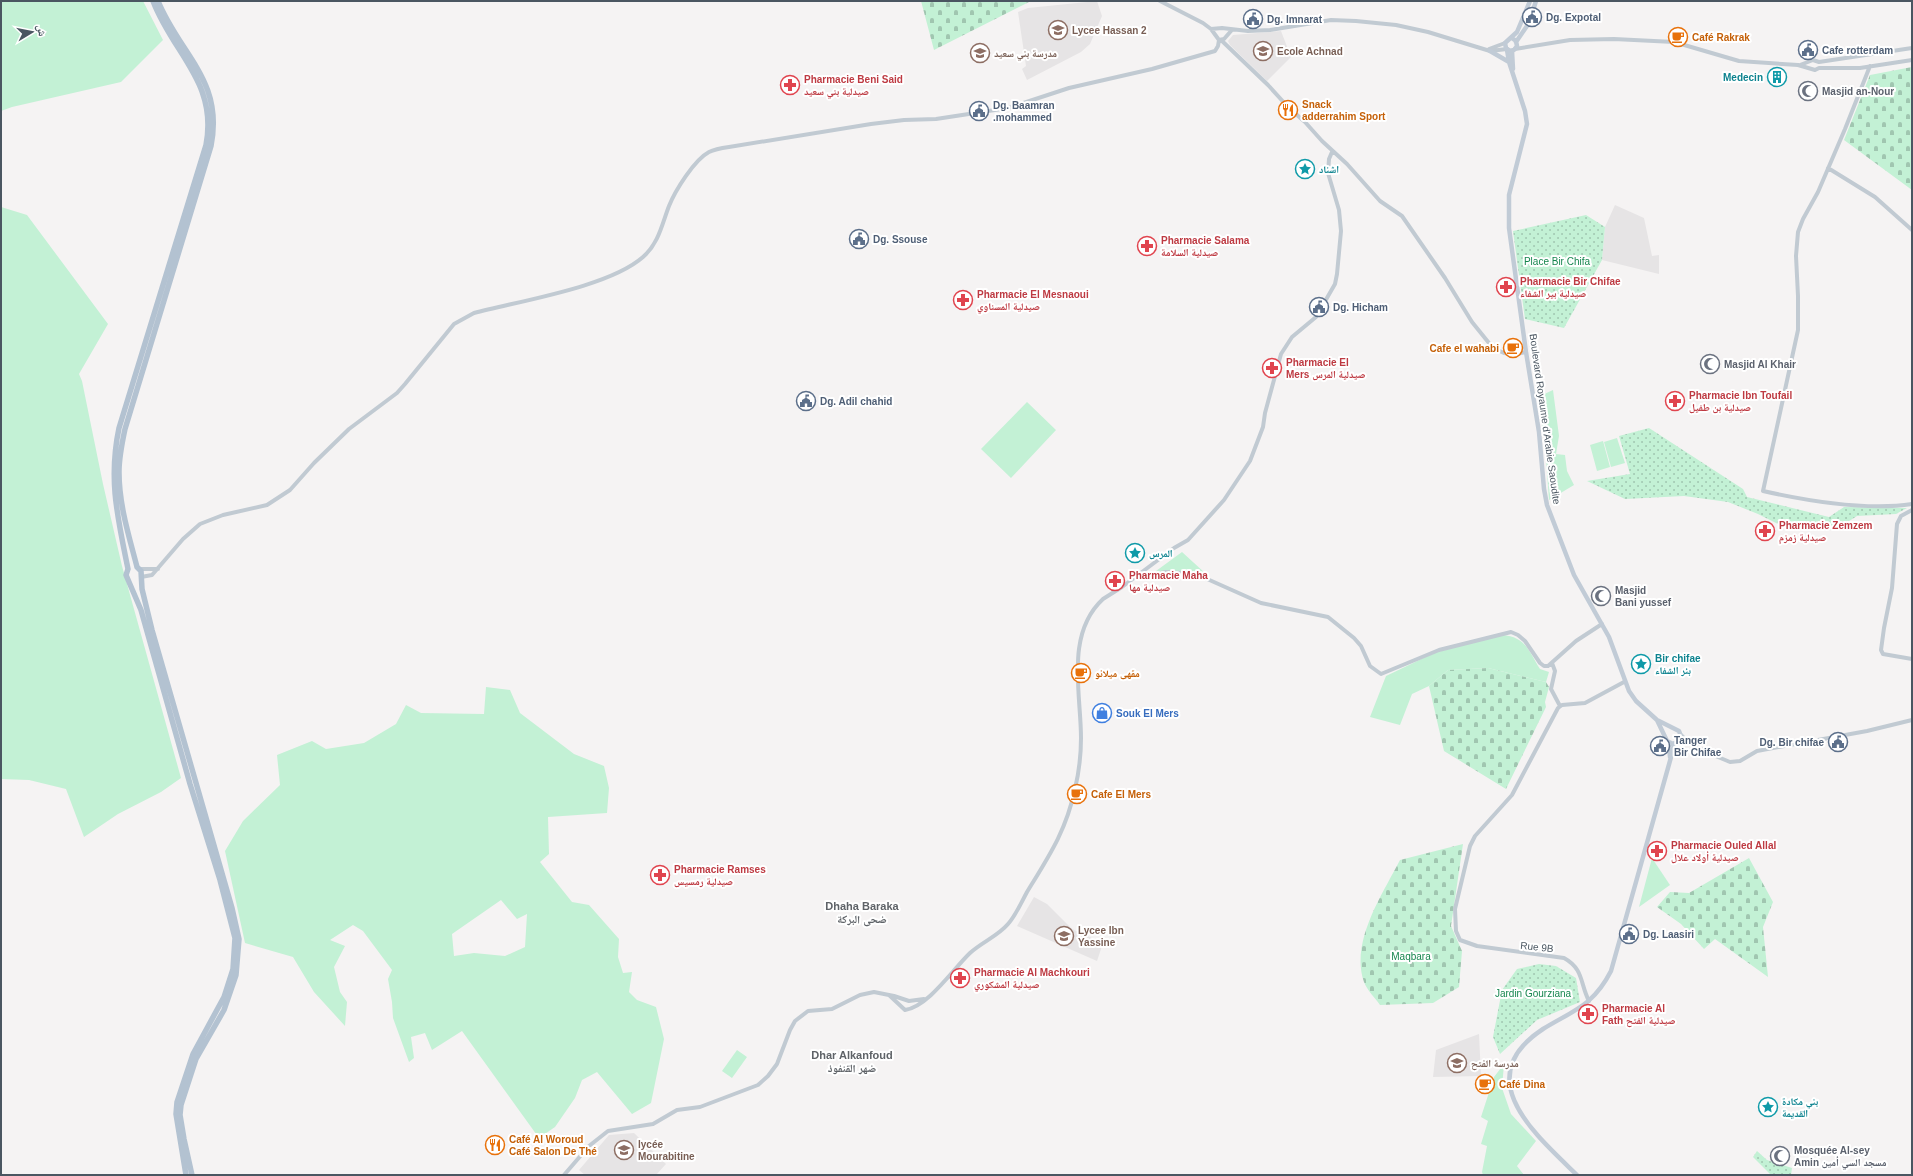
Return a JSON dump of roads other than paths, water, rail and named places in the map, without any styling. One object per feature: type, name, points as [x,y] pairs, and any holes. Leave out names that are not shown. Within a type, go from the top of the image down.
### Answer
[{"type":"main road","points":[[153,1],[163,22],[202,88],[207,106],[209,128],[206,145],[127,401],[116,443],[113,488],[128,569],[126,575],[130,580],[141,610],[190,784],[220,880],[235,938],[233,969],[224,998],[192,1054],[177,1102],[176,1114],[186,1175]]},
{"type":"main road","points":[[158,1],[166,19],[207,86],[212,104],[214,128],[211,146],[133,402],[122,443],[119,487],[126,526],[141,577],[142,589],[152,630],[232,908],[239,939],[236,975],[230,996],[196,1059],[182,1101],[180,1115],[192,1175]]},
{"type":"main road","points":[[1512,48],[1505,43],[1508,39],[1512,38],[1520,27],[1530,1]]},
{"type":"main road","points":[[1512,48],[1529,23],[1536,1]]},
{"type":"main road","points":[[1512,38],[1512,48]]},
{"type":"main road","name":"Boulevard Royaume d'Arabie Saoudite","points":[[1512,48],[1508,62],[1513,72],[1527,124],[1509,195],[1508,207],[1514,266],[1539,432],[1544,489],[1548,510],[1574,575],[1602,624],[1612,646],[1624,682],[1633,697],[1657,720],[1671,728]]},
{"type":"main road","name":"Boulevard Royaume d'Arabie Saoudite","points":[[1512,48],[1513,72]]},
{"type":"main road","points":[[1488,50],[1508,62]]},
{"type":"main road","points":[[128,569],[138,568]]},
{"type":"main road","points":[[130,580],[136,582],[141,577]]},
{"type":"main road","name":"Boulevard Royaume d'Arabie Saoudite","points":[[1657,720],[1667,740],[1670,759]]},
{"type":"main road","points":[[1671,728],[1677,729],[1680,734],[1677,742],[1667,740],[1666,732],[1671,728]]},
{"type":"main road","name":"Boulevard Royaume d'Arabie Saoudite","points":[[1577,1175],[1547,1146],[1521,1116],[1513,1098],[1510,1079],[1515,1058],[1521,1049],[1532,1038],[1589,1001],[1600,989],[1611,971],[1670,759],[1677,742]]},
{"type":"street","points":[[1160,1],[1197,19],[1211,29],[1215,35],[1221,39],[1288,107],[1305,122],[1332,152],[1347,164],[1380,201],[1402,216],[1446,278],[1472,322],[1493,348],[1504,353],[1516,354],[1526,352]]},
{"type":"street","points":[[1211,29],[1224,29],[1231,31],[1270,30],[1331,20],[1356,21],[1424,31],[1488,50],[1570,40],[1614,39],[1674,42],[1739,62],[1798,65],[1815,70],[1819,68],[1870,66],[1912,60]]},
{"type":"street","points":[[1224,29],[1226,34]]},
{"type":"street","points":[[1215,35],[1217,30]]},
{"type":"street","points":[[141,577],[152,575],[184,539],[200,524],[223,515],[267,505],[290,490],[335,442],[406,384],[449,329],[460,320],[474,314],[587,284],[617,272],[643,257],[656,242],[669,206],[678,188],[701,158],[708,152],[729,147],[871,124],[904,120],[936,119],[1008,108],[1069,88],[1152,69],[1215,51],[1221,39],[1231,31]]},
{"type":"street","points":[[1488,50],[1505,43]]},
{"type":"street","points":[[1798,65],[1815,60],[1819,62],[1912,48]]},
{"type":"street","points":[[1810,62],[1810,68]]},
{"type":"street","points":[[1819,62],[1819,68]]},
{"type":"street","points":[[1870,66],[1861,93],[1818,192],[1802,219],[1798,232],[1796,256],[1798,330],[1763,491],[1794,498],[1834,502],[1885,506],[1912,504]]},
{"type":"street","points":[[889,995],[905,1010],[920,1004],[934,992],[971,952],[1010,922],[1052,854],[1070,808],[1080,764],[1081,731],[1077,664],[1084,633],[1092,613],[1098,604],[1191,537],[1224,500],[1250,461],[1263,427],[1265,413],[1280,354],[1292,337],[1316,317],[1335,284],[1338,274],[1340,231],[1339,210],[1327,170],[1332,152]]},
{"type":"street","points":[[1828,168],[1874,197],[1912,230]]},
{"type":"street","points":[[1912,510],[1901,516],[1897,524],[1892,588],[1881,650],[1883,654],[1912,659]]},
{"type":"street","points":[[138,568],[158,569]]},
{"type":"street","points":[[1133,579],[1166,572],[1196,574],[1261,603],[1328,617],[1354,638],[1360,646],[1370,666],[1381,674],[1438,650],[1510,632],[1518,635],[1525,641],[1542,665],[1548,666],[1570,646],[1602,624]]},
{"type":"street","points":[[1552,663],[1555,671],[1551,691],[1560,706],[1585,703],[1624,682]]},
{"type":"street","name":"Rue 9B","points":[[1560,706],[1512,795],[1475,836],[1470,846],[1455,909],[1456,931],[1459,940],[1477,946],[1564,958],[1575,966],[1581,975],[1589,1001]]},
{"type":"street","points":[[1680,734],[1687,741],[1714,757],[1725,762],[1734,762],[1757,751],[1867,731],[1912,720]]},
{"type":"street","points":[[1677,742],[1687,741]]},
{"type":"street","points":[[564,1175],[589,1146],[608,1131],[653,1124],[676,1110],[700,1107],[758,1085],[777,1064],[790,1030],[795,1021],[805,1012],[832,1009],[874,992],[907,1000],[924,999]]},
{"type":"street","points":[[901,1005],[907,1000]]},
{"type":"street","points":[[907,1000],[911,1004],[910,1008]]},
{"type":"place","name":"Dg. Expotal","points":[[1532,17]]},
{"type":"place","name":"Dg. lmnarat","points":[[1253,19]]},
{"type":"place","name":"Lycee Hassan 2","points":[[1058,30]]},
{"type":"place","name":"Café Rakrak","points":[[1678,37]]},
{"type":"place","name":"Cafe rotterdam","points":[[1808,50]]},
{"type":"place","name":"Ecole Achnad","points":[[1263,51]]},
{"type":"place","name":"مدرسة بني سعيد","points":[[980,53]]},
{"type":"place","name":"Medecin","points":[[1777,77]]},
{"type":"place","name":"Pharmacie Beni Said صيدلية بني سعيد","points":[[790,85]]},
{"type":"place","name":"Masjid an-Nour","points":[[1808,91]]},
{"type":"place","name":"Snack adderrahim Sport","points":[[1288,110]]},
{"type":"place","name":"Dg. Baamran .mohammed","points":[[979,111]]},
{"type":"place","name":"اشناد","points":[[1305,169]]},
{"type":"place","name":"Dg. Ssouse","points":[[859,239]]},
{"type":"place","name":"Pharmacie Salama صيدلية السلامة","points":[[1147,246]]},
{"type":"place","name":"Pharmacie Bir Chifae صيدلية بير الشفاء","points":[[1506,287]]},
{"type":"place","name":"Pharmacie El Mesnaoui صيدلية المسناوي","points":[[963,300]]},
{"type":"place","name":"Dg. Hicham","points":[[1319,307]]},
{"type":"place","name":"Cafe el wahabi","points":[[1513,348]]},
{"type":"place","name":"Masjid Al Khair","points":[[1710,364]]},
{"type":"place","name":"Pharmacie El Mers صيدلية المرس","points":[[1272,368]]},
{"type":"place","name":"Dg. Adil chahid","points":[[806,401]]},
{"type":"place","name":"Pharmacie Ibn Toufail صيدلية بن طفيل","points":[[1675,401]]},
{"type":"place","name":"Pharmacie Zemzem صيدلية زمزم","points":[[1765,531]]},
{"type":"place","name":"المرس","points":[[1135,553]]},
{"type":"place","name":"Pharmacie Maha صيدلية مها","points":[[1115,581]]},
{"type":"place","name":"Masjid Bani yussef","points":[[1601,596]]},
{"type":"place","name":"Bir chifae بئر الشفاء","points":[[1641,664]]},
{"type":"place","name":"مقهى ميلانو","points":[[1081,673]]},
{"type":"place","name":"Souk El Mers","points":[[1102,713]]},
{"type":"place","name":"Dg. Bir chifae","points":[[1838,742]]},
{"type":"place","name":"Tanger Bir Chifae","points":[[1660,746]]},
{"type":"place","name":"Cafe El Mers","points":[[1077,794]]},
{"type":"place","name":"Pharmacie Ouled Allal صيدلية أولاد علال","points":[[1657,851]]},
{"type":"place","name":"Pharmacie Ramses صيدلية رمسيس","points":[[660,875]]},
{"type":"place","name":"Dg. Laasiri","points":[[1629,934]]},
{"type":"place","name":"Lycee Ibn Yassine","points":[[1064,936]]},
{"type":"place","name":"Pharmacie Al Machkouri صيدلية المشكوري","points":[[960,978]]},
{"type":"place","name":"Pharmacie Al Fath صيدلية الفتح","points":[[1588,1014]]},
{"type":"place","name":"مدرسة الفتح","points":[[1457,1063]]},
{"type":"place","name":"Café Dina","points":[[1485,1084]]},
{"type":"place","name":"بني مكادة القديمة","points":[[1768,1107]]},
{"type":"place","name":"Café Al Woroud Café Salon De Thé","points":[[495,1145]]},
{"type":"place","name":"lycée Mourabitine","points":[[624,1150]]},
{"type":"place","name":"Mosquée Al-sey Amin مسجد السي أمين","points":[[1780,1156]]},
{"type":"district","name":"Dhaha Baraka ضحى البركة","points":[[862,912]]},
{"type":"district","name":"Dhar Alkanfoud ضهر القنفوذ","points":[[852,1061]]},
{"type":"park label","name":"Place Bir Chifa","points":[[1557,261]]},
{"type":"park label","name":"Maqbara","points":[[1411,956]]},
{"type":"park label","name":"Jardin Gourziana","points":[[1533,993]]}]
